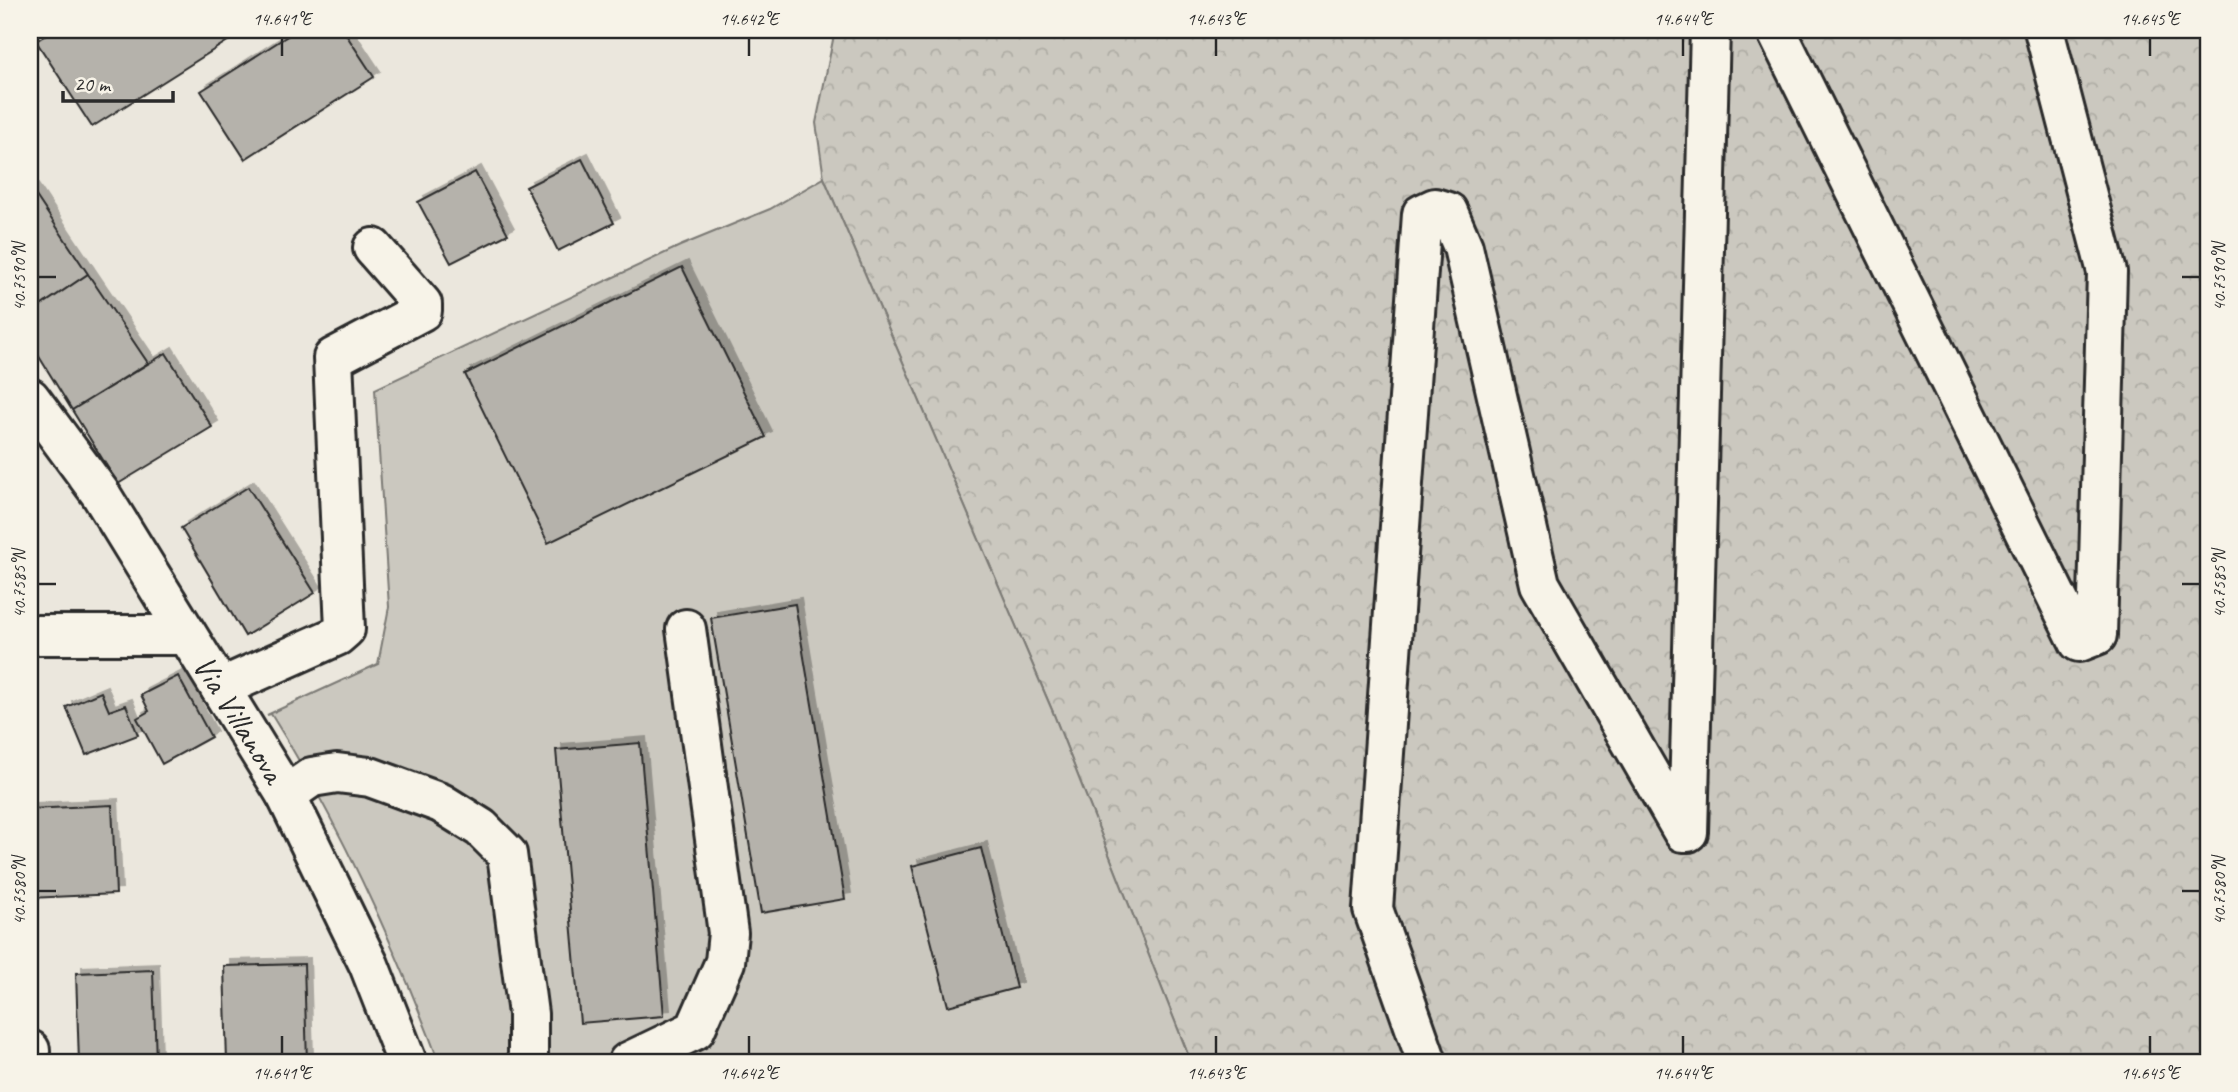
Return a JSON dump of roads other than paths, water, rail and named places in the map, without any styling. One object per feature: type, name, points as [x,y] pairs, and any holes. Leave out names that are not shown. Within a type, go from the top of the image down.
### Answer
[{"type":"street","points":[[1427,1062],[1373,909],[1422,214],[1435,208],[1448,212],[1462,247],[1540,584],[1683,832],[1688,832],[1710,30]]},
{"type":"street","points":[[1776,30],[2079,642],[2097,635],[2107,272],[2045,30]]},
{"type":"street","points":[[220,688],[337,636],[345,629],[333,358],[422,311],[422,304],[373,248]]},
{"type":"street","name":"Via Villanova","points":[[30,398],[100,493],[286,795],[369,965],[407,1062]]},
{"type":"street","points":[[628,1062],[695,1030],[725,962],[728,933],[685,629]]},
{"type":"street","points":[[30,635],[187,635]]},
{"type":"street","points":[[286,795],[312,777],[337,773],[370,777],[441,803],[481,828],[507,854],[524,982],[528,1062]]},
{"type":"street","points":[[30,1050],[30,1062]]}]
